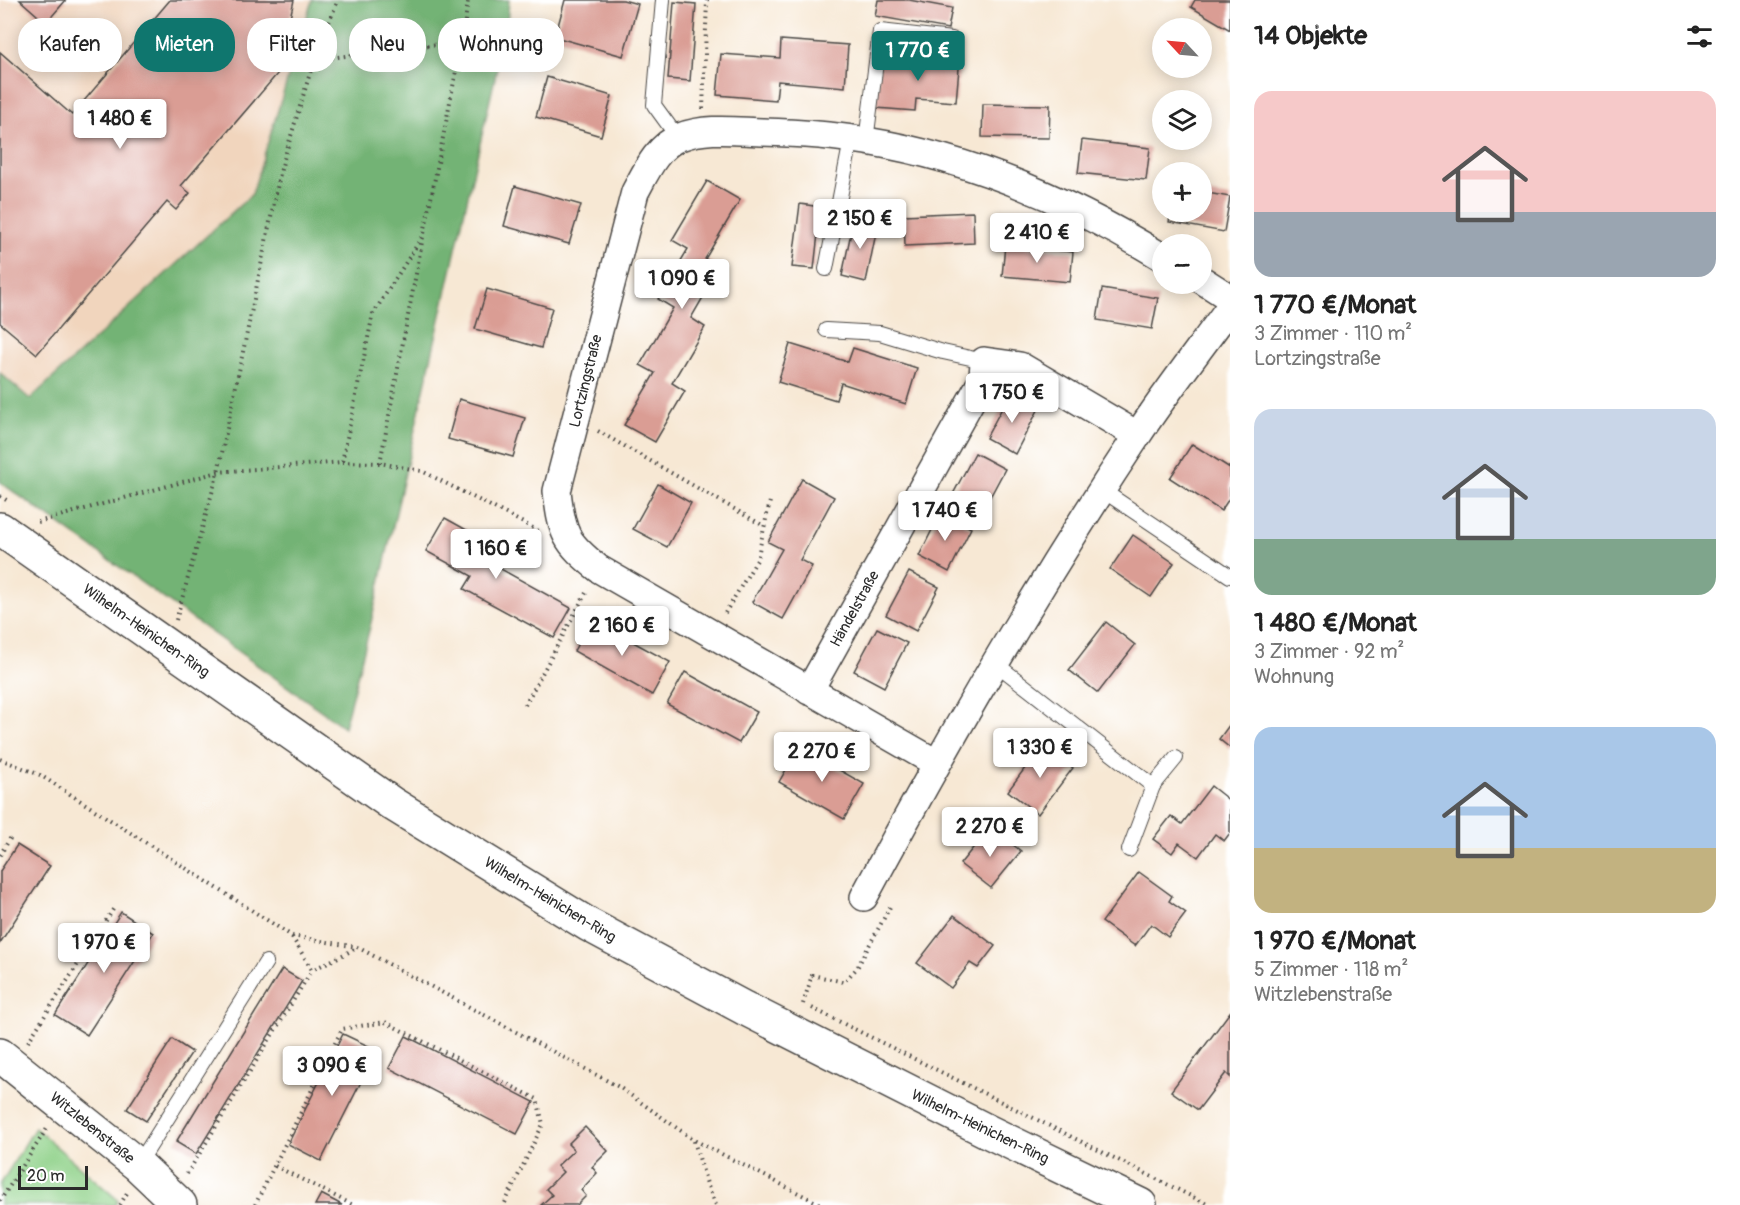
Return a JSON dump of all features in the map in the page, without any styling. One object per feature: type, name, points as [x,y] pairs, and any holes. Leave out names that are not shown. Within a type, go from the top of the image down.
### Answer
[{"type":"main road","name":"Wilhelm-Heinichen-Ring","points":[[5,515],[391,803],[589,925],[945,1110],[1140,1205]]},
{"type":"main road","name":"Witzlebenstraße","points":[[13,1050],[132,1179],[182,1192]]},
{"type":"street","points":[[690,134],[781,133],[858,140],[941,158],[1013,183],[1081,211],[1152,251]]},
{"type":"street","name":"Lortzingstraße","points":[[690,134],[657,153],[634,192],[557,491],[561,523],[574,549],[599,569],[936,763]]},
{"type":"street","points":[[1212,286],[1230,298]]},
{"type":"street","points":[[864,897],[936,763],[1049,572],[1137,435],[1230,308]]},
{"type":"street","points":[[984,361],[1020,366],[1137,435]]},
{"type":"street","name":"Händelstraße","points":[[809,691],[983,379],[984,361]]},
{"type":"lane","points":[[663,0],[654,105],[690,134]]},
{"type":"lane","points":[[826,269],[858,140],[880,31],[952,39]]},
{"type":"lane","points":[[826,330],[879,333],[943,352],[984,361]]},
{"type":"lane","points":[[1102,490],[1230,576]]},
{"type":"lane","points":[[995,663],[1153,786]]},
{"type":"lane","points":[[1129,850],[1153,786],[1176,758]]},
{"type":"lane","points":[[132,1179],[266,962]]},
{"type":"path","points":[[331,18],[338,0]]},
{"type":"path","points":[[465,18],[468,0]]},
{"type":"path","points":[[690,134],[707,0]]},
{"type":"path","points":[[337,57],[438,44]]},
{"type":"path","points":[[167,614],[176,620],[218,472],[281,169],[310,72]]},
{"type":"path","points":[[380,463],[456,72]]},
{"type":"path","points":[[342,462],[374,314],[424,234]]},
{"type":"path","points":[[576,419],[764,526]]},
{"type":"path","points":[[47,529],[38,522],[218,472],[342,462],[380,463],[422,471],[574,549]]},
{"type":"path","points":[[0,496],[5,515]]},
{"type":"path","points":[[712,634],[757,560],[770,501]]},
{"type":"path","points":[[525,705],[599,569]]},
{"type":"path","points":[[0,759],[40,775],[292,936],[357,947],[619,1087],[694,1140],[822,1205]]},
{"type":"path","points":[[0,855],[11,837]]},
{"type":"path","points":[[13,1050],[114,908]]},
{"type":"path","points":[[292,936],[312,970]]},
{"type":"path","points":[[182,1192],[312,970],[357,947]]},
{"type":"path","points":[[858,968],[844,982],[812,975],[803,1004],[1209,1205]]},
{"type":"path","points":[[255,1205],[342,1029],[385,1022],[537,1099],[543,1124],[504,1205]]},
{"type":"path","points":[[0,1201],[49,1126]]},
{"type":"path","points":[[694,1140],[716,1205]]},
{"type":"path","points":[[275,1166],[353,1205]]},
{"type":"path","points":[[120,1205],[132,1179]]},
{"type":"shaded area","points":[[0,0],[312,0],[306,18],[247,18],[247,72],[290,72],[252,194],[30,399],[0,373]]},
{"type":"green space","points":[[312,0],[509,0],[508,18],[438,18],[438,72],[496,72],[370,627],[344,727],[0,482],[0,373],[30,399],[252,194],[290,72],[337,72],[337,18],[306,18]]},
{"type":"green space","points":[[35,1128],[118,1200],[115,1205],[0,1205],[0,1185]]},
{"type":"building","points":[[20,0],[66,0],[50,18],[40,18]]},
{"type":"building","points":[[170,0],[294,0],[290,18],[247,18],[247,72],[278,73],[181,186],[190,193],[176,210],[167,202],[37,354],[0,323],[0,52],[18,68],[18,72],[23,72],[72,115],[109,72],[122,72],[122,56],[134,42],[134,72],[235,72],[235,18],[155,18]]},
{"type":"building","points":[[565,0],[623,0],[638,4],[623,56],[564,40],[564,18],[560,18]]},
{"type":"building","points":[[878,0],[909,0],[952,8],[948,29],[875,16]]},
{"type":"building","points":[[1195,0],[1230,0],[1230,30],[1212,18],[1191,7]]},
{"type":"building","points":[[674,2],[696,4],[690,81],[668,79]]},
{"type":"building","points":[[781,40],[848,45],[845,87],[778,81],[776,100],[717,95],[721,54],[780,58]]},
{"type":"building","points":[[921,54],[960,57],[956,102],[916,99],[915,111],[876,108],[880,61],[920,65]]},
{"type":"building","points":[[547,77],[612,96],[601,136],[536,117]]},
{"type":"building","points":[[983,104],[1050,105],[1049,138],[982,137]]},
{"type":"building","points":[[1082,140],[1150,148],[1146,180],[1078,173]]},
{"type":"building","points":[[707,181],[740,200],[705,259],[720,268],[691,318],[705,327],[672,383],[685,391],[655,442],[624,425],[655,373],[640,365],[673,308],[658,299],[688,249],[672,240]]},
{"type":"building","points":[[515,186],[581,205],[569,244],[504,226]]},
{"type":"building","points":[[1212,194],[1230,197],[1224,232],[1169,222],[1212,222]]},
{"type":"building","points":[[800,204],[821,207],[814,269],[792,267]]},
{"type":"building","points":[[973,212],[974,243],[905,246],[904,215]]},
{"type":"building","points":[[854,218],[878,223],[866,282],[842,276]]},
{"type":"building","points":[[1005,245],[1073,252],[1070,282],[1002,276]]},
{"type":"building","points":[[487,289],[552,308],[541,348],[475,329]]},
{"type":"building","points":[[1102,289],[1158,298],[1152,329],[1097,320]]},
{"type":"building","points":[[790,344],[848,362],[853,348],[917,368],[906,404],[841,383],[836,400],[778,382]]},
{"type":"building","points":[[1009,395],[1038,410],[1015,454],[986,438]]},
{"type":"building","points":[[459,399],[525,418],[513,457],[448,439]]},
{"type":"building","points":[[1192,444],[1230,468],[1230,497],[1221,511],[1170,478]]},
{"type":"building","points":[[975,453],[1005,469],[982,512],[952,496]]},
{"type":"building","points":[[802,479],[834,497],[800,560],[812,566],[783,619],[752,602],[782,549],[768,542]]},
{"type":"building","points":[[658,484],[691,503],[667,547],[633,529]]},
{"type":"building","points":[[941,512],[971,528],[949,572],[919,556]]},
{"type":"building","points":[[445,518],[490,543],[481,558],[571,608],[554,638],[464,589],[472,576],[426,551]]},
{"type":"building","points":[[1133,535],[1174,563],[1151,597],[1110,569]]},
{"type":"building","points":[[909,572],[939,587],[916,631],[886,615]]},
{"type":"building","points":[[591,619],[670,662],[652,695],[574,651]]},
{"type":"building","points":[[1106,622],[1135,645],[1098,693],[1069,670]]},
{"type":"building","points":[[877,628],[907,643],[884,687],[854,671]]},
{"type":"building","points":[[685,672],[757,712],[739,743],[667,704]]},
{"type":"building","points":[[1230,724],[1230,748],[1219,739]]},
{"type":"building","points":[[1042,745],[1073,768],[1038,814],[1008,791]]},
{"type":"building","points":[[799,747],[864,784],[844,819],[779,782]]},
{"type":"building","points":[[1211,786],[1230,801],[1230,833],[1224,841],[1215,834],[1198,857],[1179,843],[1172,853],[1153,839],[1171,816],[1182,824]]},
{"type":"building","points":[[990,827],[1021,851],[991,888],[960,864]]},
{"type":"building","points":[[17,845],[50,866],[0,943],[0,871]]},
{"type":"building","points":[[1139,872],[1172,896],[1169,901],[1186,913],[1168,937],[1151,924],[1135,946],[1102,922]]},
{"type":"building","points":[[121,912],[153,933],[87,1035],[55,1015]]},
{"type":"building","points":[[954,915],[995,946],[978,968],[970,963],[951,988],[917,963]]},
{"type":"building","points":[[282,969],[302,981],[196,1154],[176,1142]]},
{"type":"building","points":[[1230,1012],[1230,1077],[1226,1073],[1198,1110],[1171,1091]]},
{"type":"building","points":[[343,1034],[377,1050],[321,1161],[288,1144]]},
{"type":"building","points":[[406,1036],[534,1102],[517,1134],[389,1068]]},
{"type":"building","points":[[172,1039],[192,1052],[146,1121],[127,1109]]},
{"type":"building","points":[[585,1127],[608,1151],[592,1167],[597,1173],[581,1190],[586,1196],[577,1205],[541,1205],[552,1195],[546,1189],[563,1172],[557,1166],[574,1150],[568,1144]]},
{"type":"building","points":[[321,1194],[342,1205],[315,1205]]}]
